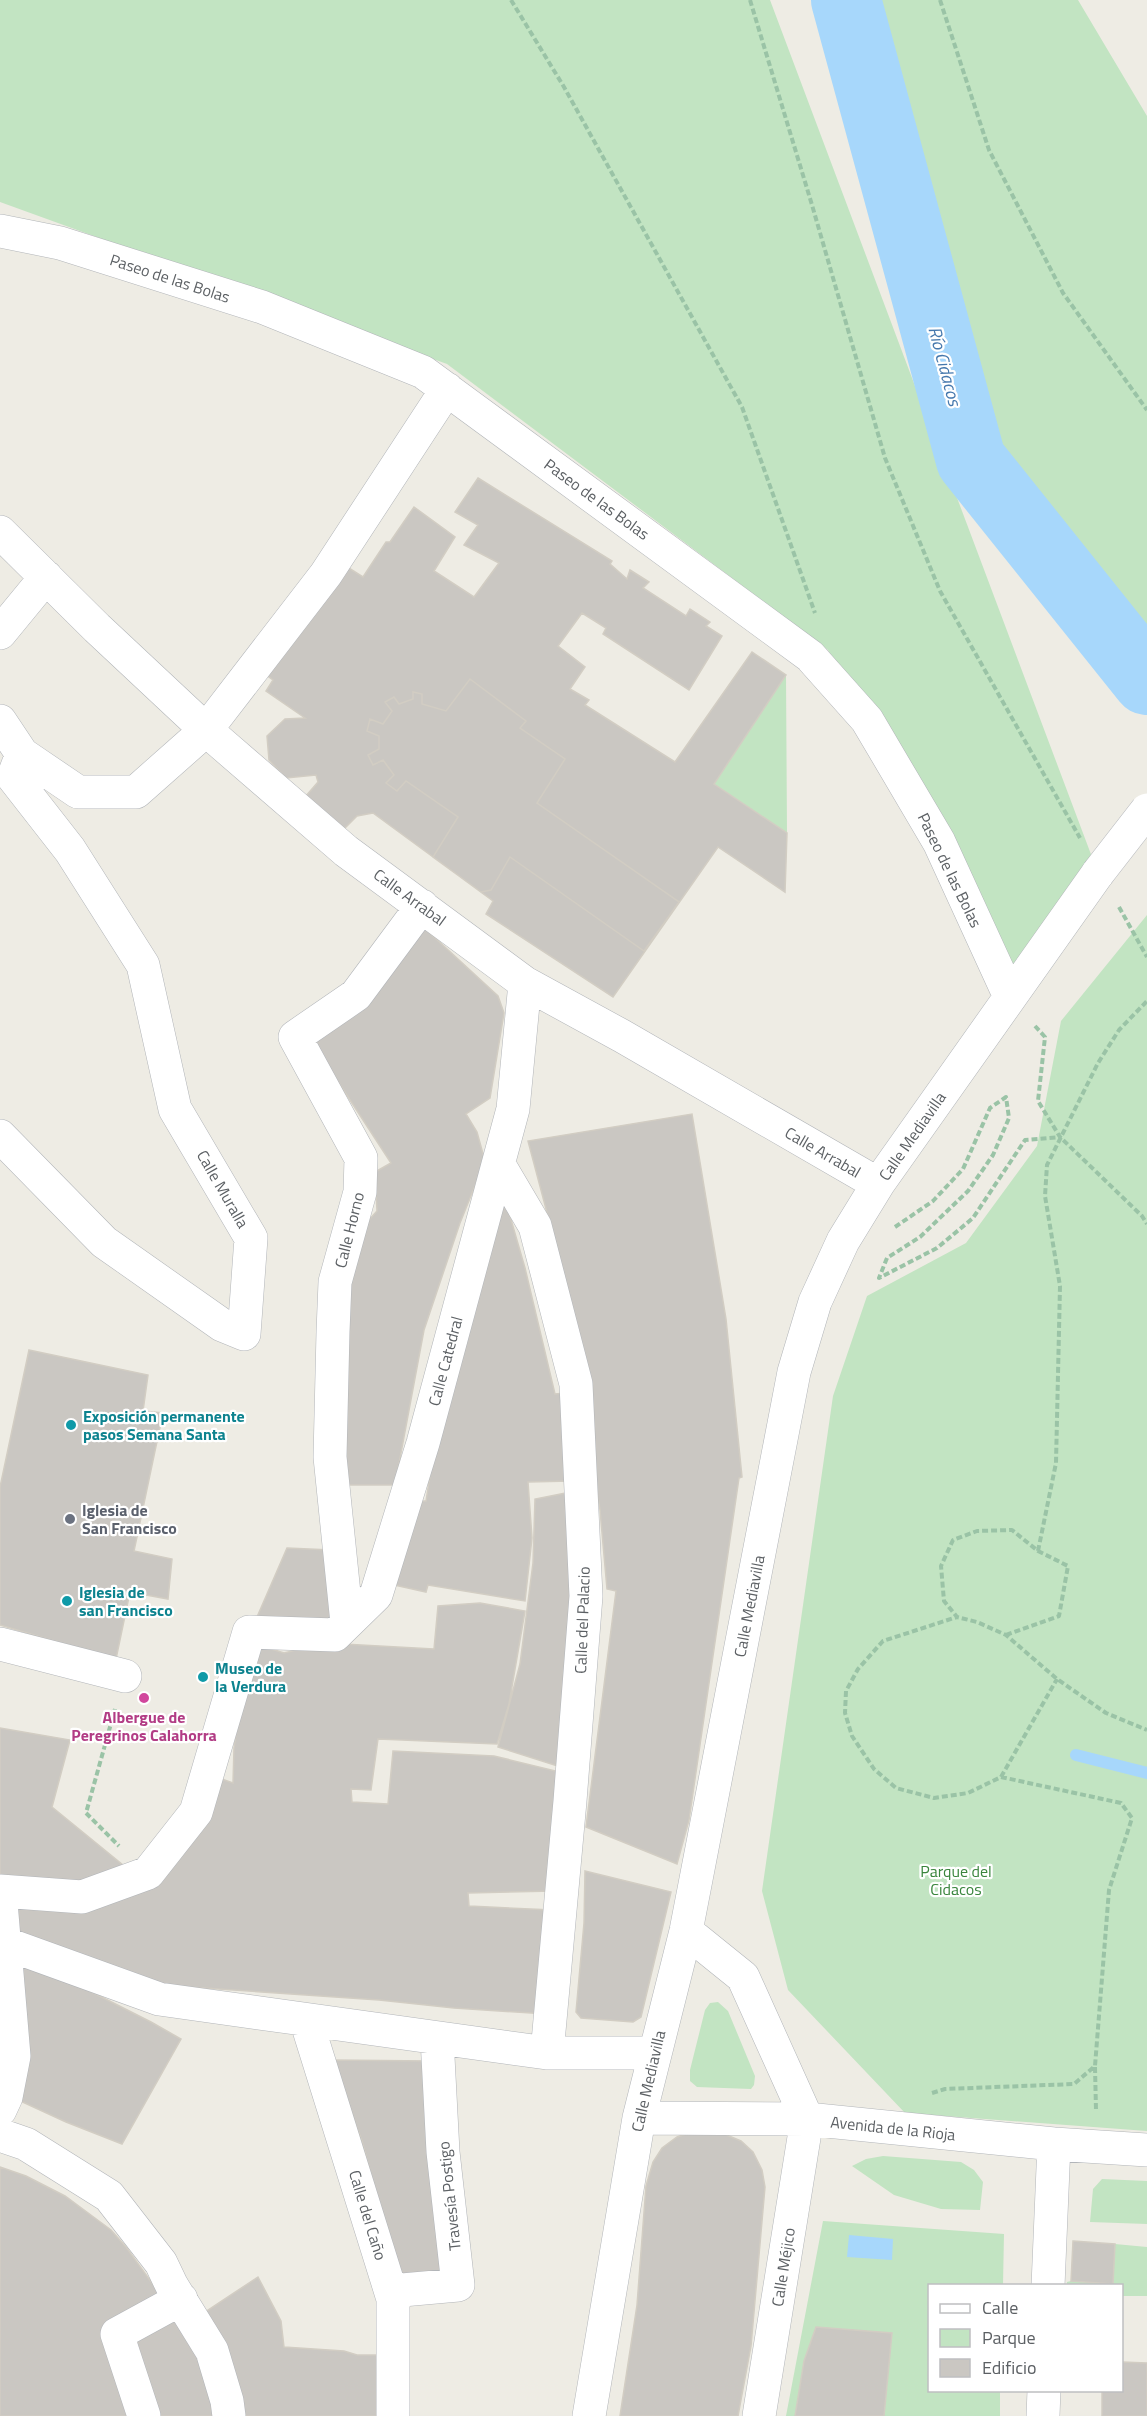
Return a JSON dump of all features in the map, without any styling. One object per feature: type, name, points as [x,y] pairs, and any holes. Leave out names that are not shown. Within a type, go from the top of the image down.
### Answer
[{"type":"street","name":"Paseo de las Bolas","points":[[0,231],[60,243],[262,307],[423,372],[810,656],[867,720],[939,842],[1010,997]]},
{"type":"street","points":[[0,722],[12,772],[78,792],[136,792],[206,730],[326,574],[447,389]]},
{"type":"street","name":"Calle Arrabal","points":[[0,532],[97,628],[206,730],[346,851],[525,983],[622,1036],[878,1184]]},
{"type":"street","points":[[0,633],[46,577]]},
{"type":"street","name":"Calle Muralla","points":[[0,1136],[104,1242],[222,1325],[244,1334],[251,1238],[175,1109],[143,965],[70,850],[12,772]]},
{"type":"street","name":"Calle Mediavilla","points":[[589,2416],[639,2118],[653,2053],[686,1931],[794,1372],[815,1302],[843,1241],[878,1184],[1010,997],[1091,859],[1147,810]]},
{"type":"street","name":"Calle Horno","points":[[347,1623],[330,1457],[333,1332],[335,1282],[360,1192],[361,1158],[295,1037],[356,995],[422,906]]},
{"type":"street","name":"Calle Catedral","points":[[148,1873],[196,1812],[249,1632],[335,1635],[376,1595],[423,1443],[513,1109],[525,983]]},
{"type":"street","name":"Calle del Palacio","points":[[499,1165],[535,1226],[576,1383],[586,1596],[547,2053]]},
{"type":"street","points":[[0,1644],[124,1676]]},
{"type":"street","points":[[0,2109],[6,2097],[14,2056],[0,1891],[82,1897],[148,1873]]},
{"type":"street","points":[[686,1931],[743,1977],[807,2119]]},
{"type":"street","points":[[4,1943],[159,1999],[547,2053],[653,2053]]},
{"type":"street","name":"Calle del Caño","points":[[306,2020],[393,2299],[393,2416]]},
{"type":"street","name":"Travesía Postigo","points":[[391,2291],[458,2285],[443,2152],[437,2038]]},
{"type":"street","name":"Avenida de la Rioja","points":[[639,2118],[807,2119],[1054,2144],[1147,2150]]},
{"type":"street","name":"Calle Méjico","points":[[759,2416],[807,2119]]},
{"type":"street","points":[[0,2135],[26,2144],[109,2196],[161,2264],[212,2351],[227,2401],[229,2416]]},
{"type":"street","points":[[1048,2284],[1054,2144]]},
{"type":"street","points":[[144,2416],[117,2334],[181,2300]]},
{"type":"street","points":[[1043,2416],[1044,2392]]},
{"type":"path","points":[[511,0],[564,87],[742,407],[816,617]]},
{"type":"path","points":[[750,0],[885,458],[940,591],[1091,859]]},
{"type":"path","points":[[940,0],[989,150],[1063,293],[1147,410]]},
{"type":"path","points":[[1118,906],[1147,957]]},
{"type":"path","points":[[1038,1551],[1056,1463],[1060,1286],[1045,1196],[1047,1165],[1098,1063],[1114,1038],[1147,1001]]},
{"type":"path","points":[[1045,1037],[1038,1101],[1060,1137],[1142,1216],[1147,1224]]},
{"type":"path","points":[[843,1241],[900,1226],[933,1201],[963,1169],[990,1108],[1006,1097],[1009,1118],[993,1155],[968,1191],[920,1237],[887,1258],[879,1278],[937,1248],[973,1218],[1025,1140],[1060,1137]]},
{"type":"path","points":[[957,1617],[944,1600],[940,1566],[953,1540],[977,1531],[1012,1530],[1038,1551],[1068,1566],[1059,1616],[1006,1635]]},
{"type":"path","points":[[1057,1679],[1001,1778],[968,1793],[934,1798],[896,1788],[874,1769],[852,1736],[845,1713],[846,1691],[858,1668],[883,1641],[957,1617],[977,1622],[1006,1635],[1057,1679],[1106,1713],[1147,1730]]},
{"type":"path","points":[[124,1676],[86,1814],[148,1873]]},
{"type":"path","points":[[1001,1778],[1121,1803],[1132,1818],[1109,1890],[1095,2066],[1096,2147]]},
{"type":"path","points":[[926,2095],[945,2089],[1074,2084],[1095,2066]]},
{"type":"green space","points":[[0,0],[770,0],[1098,873],[1010,997],[828,650],[447,364],[0,202]]},
{"type":"green space","points":[[846,0],[1078,0],[1147,116],[1147,680],[971,460]]},
{"type":"green space","points":[[786,675],[787,833],[714,784]]},
{"type":"green space","name":"Parque del Cidacos","points":[[1147,915],[1147,2131],[905,2113],[788,1990],[762,1891],[833,1396],[867,1296],[966,1243],[1037,1146],[1061,1021]]},
{"type":"green space","points":[[718,2002],[728,2011],[755,2076],[751,2089],[697,2087],[690,2081],[690,2070],[705,2010],[710,2003]]},
{"type":"green space","points":[[883,2156],[961,2162],[974,2170],[983,2182],[980,2210],[941,2209],[894,2195],[852,2166],[866,2159]]},
{"type":"green space","points":[[1102,2179],[1147,2181],[1147,2224],[1090,2222],[1093,2189]]},
{"type":"green space","points":[[823,2221],[1004,2234],[1003,2284],[928,2284],[928,2392],[1000,2392],[1000,2416],[786,2416]]},
{"type":"green space","points":[[1115,2244],[1147,2247],[1147,2296],[1123,2296],[1123,2284],[1113,2284]]},
{"type":"green space","points":[[1071,2281],[1113,2284],[1067,2284]]},
{"type":"water","points":[[849,2235],[893,2239],[892,2260],[847,2257]]},
{"type":"building","points":[[478,478],[612,561],[610,564],[627,579],[630,570],[649,582],[643,588],[686,616],[690,609],[710,622],[706,626],[722,636],[689,690],[603,634],[606,628],[582,613],[558,646],[585,667],[570,689],[589,700],[585,705],[675,762],[752,652],[786,675],[714,784],[787,833],[785,892],[718,847],[613,997],[486,914],[493,901],[373,813],[357,816],[338,835],[299,804],[318,782],[316,775],[286,778],[269,760],[267,736],[285,719],[305,718],[266,691],[273,680],[262,672],[341,563],[363,577],[386,542],[390,542],[414,507],[455,537],[434,571],[474,597],[499,563],[464,545],[478,525],[455,512]]},
{"type":"building","points":[[470,679],[526,721],[520,728],[565,759],[537,803],[679,902],[644,951],[510,857],[491,890],[481,892],[433,857],[458,817],[406,781],[397,791],[386,783],[394,775],[383,760],[373,765],[368,755],[379,749],[379,736],[367,731],[370,719],[383,724],[392,711],[385,702],[394,697],[399,704],[413,699],[413,692],[422,694],[422,704],[446,711]]},
{"type":"building","points":[[421,925],[498,996],[504,1013],[490,1098],[466,1114],[477,1132],[485,1161],[460,1223],[424,1330],[395,1485],[339,1485],[348,1243],[377,1211],[375,1172],[391,1163],[309,1037]]},
{"type":"building","points":[[692,1114],[726,1319],[742,1477],[739,1478],[689,1820],[677,1864],[586,1827],[616,1591],[607,1589],[600,1510],[563,1273],[528,1141]]},
{"type":"building","points":[[503,1192],[525,1268],[555,1394],[565,1393],[571,1481],[528,1482],[532,1538],[525,1601],[428,1585],[426,1592],[394,1585],[411,1501],[426,1501],[433,1457]]},
{"type":"building","name":"Iglesia de San Francisco","points":[[29,1350],[148,1375],[143,1411],[163,1413],[134,1551],[172,1559],[168,1599],[130,1592],[116,1659],[0,1625],[0,1487]]},
{"type":"building","points":[[576,1491],[567,1769],[498,1747],[520,1664],[533,1563],[535,1499]]},
{"type":"building","points":[[287,1548],[331,1550],[340,1620],[257,1617]]},
{"type":"building","points":[[480,1603],[525,1611],[509,1704],[497,1744],[378,1739],[371,1790],[351,1789],[352,1802],[388,1804],[393,1751],[494,1756],[568,1774],[553,1891],[468,1893],[469,1906],[552,1910],[546,2014],[159,1985],[9,1929],[20,1899],[164,1867],[219,1778],[233,1783],[234,1748],[240,1708],[262,1646],[284,1653],[325,1643],[434,1649],[438,1606]]},
{"type":"building","points":[[0,1728],[70,1740],[52,1807],[129,1870],[71,1886],[0,1880]]},
{"type":"building","points":[[585,1871],[671,1892],[641,2017],[633,2022],[581,2018],[576,2012],[584,1923]]},
{"type":"building","points":[[12,1961],[58,1975],[181,2039],[122,2144],[16,2099]]},
{"type":"building","points":[[331,2060],[430,2061],[452,2277],[399,2278],[362,2141]]},
{"type":"building","points":[[717,2131],[741,2141],[753,2152],[762,2170],[765,2187],[751,2346],[738,2416],[620,2416],[637,2305],[646,2186],[653,2162],[662,2148],[677,2137],[692,2132]]},
{"type":"building","points":[[0,2167],[26,2176],[65,2196],[111,2230],[165,2301],[122,2326],[137,2416],[0,2416]]},
{"type":"building","points":[[1073,2241],[1115,2244],[1113,2284],[1071,2281]]},
{"type":"building","points":[[258,2277],[281,2321],[284,2347],[344,2351],[357,2355],[389,2355],[384,2416],[235,2416],[199,2316]]},
{"type":"building","points":[[176,2311],[198,2343],[222,2416],[150,2416],[123,2335]]},
{"type":"building","points":[[816,2327],[892,2333],[884,2416],[795,2416],[804,2361]]},
{"type":"building","points":[[1123,2362],[1147,2363],[1147,2416],[1102,2416],[1102,2392],[1123,2392]]},
{"type":"waterway","name":"Río Cidacos","points":[[846,0],[971,460],[1147,680]]},
{"type":"waterway","points":[[1076,1755],[1147,1773]]},
{"type":"place","name":"Exposición permanente pasos Semana Santa","points":[[71,1425]]},
{"type":"place","name":"Iglesia de San Francisco","points":[[70,1519]]},
{"type":"place","name":"Iglesia de san Francisco","points":[[67,1601]]},
{"type":"place","name":"Museo de la Verdura","points":[[203,1677]]},
{"type":"place","name":"Albergue de Peregrinos Calahorra","points":[[144,1698]]}]
